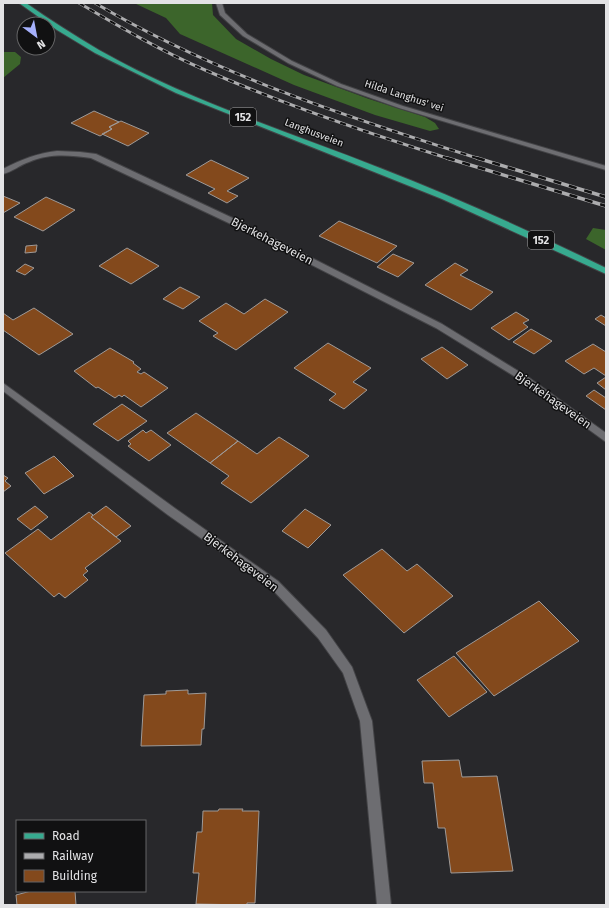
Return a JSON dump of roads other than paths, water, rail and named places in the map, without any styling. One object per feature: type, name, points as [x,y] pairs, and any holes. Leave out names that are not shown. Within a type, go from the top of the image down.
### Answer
[{"type":"main road","name":"Langhusveien","points":[[22,3],[63,32],[97,52],[154,81],[450,199],[532,235],[606,271]]},
{"type":"street","name":"Hilda Langhus' vei","points":[[219,3],[222,14],[245,35],[290,62],[339,85],[401,107],[606,168]]},
{"type":"street","name":"Bjerkehageveien","points":[[3,172],[24,160],[38,156],[70,152],[93,156],[236,223],[439,326],[525,379],[606,438]]},
{"type":"street","name":"Bjerkehageveien","points":[[3,386],[172,512],[274,584],[322,634],[348,671],[366,721],[384,905]]},
{"type":"railway","points":[[79,3],[157,47],[235,83],[326,118],[450,159]]},
{"type":"railway","points":[[95,3],[187,51],[283,92],[331,110],[480,159]]},
{"type":"railway","points":[[447,158],[606,206]]},
{"type":"railway","points":[[477,158],[606,197]]}]
